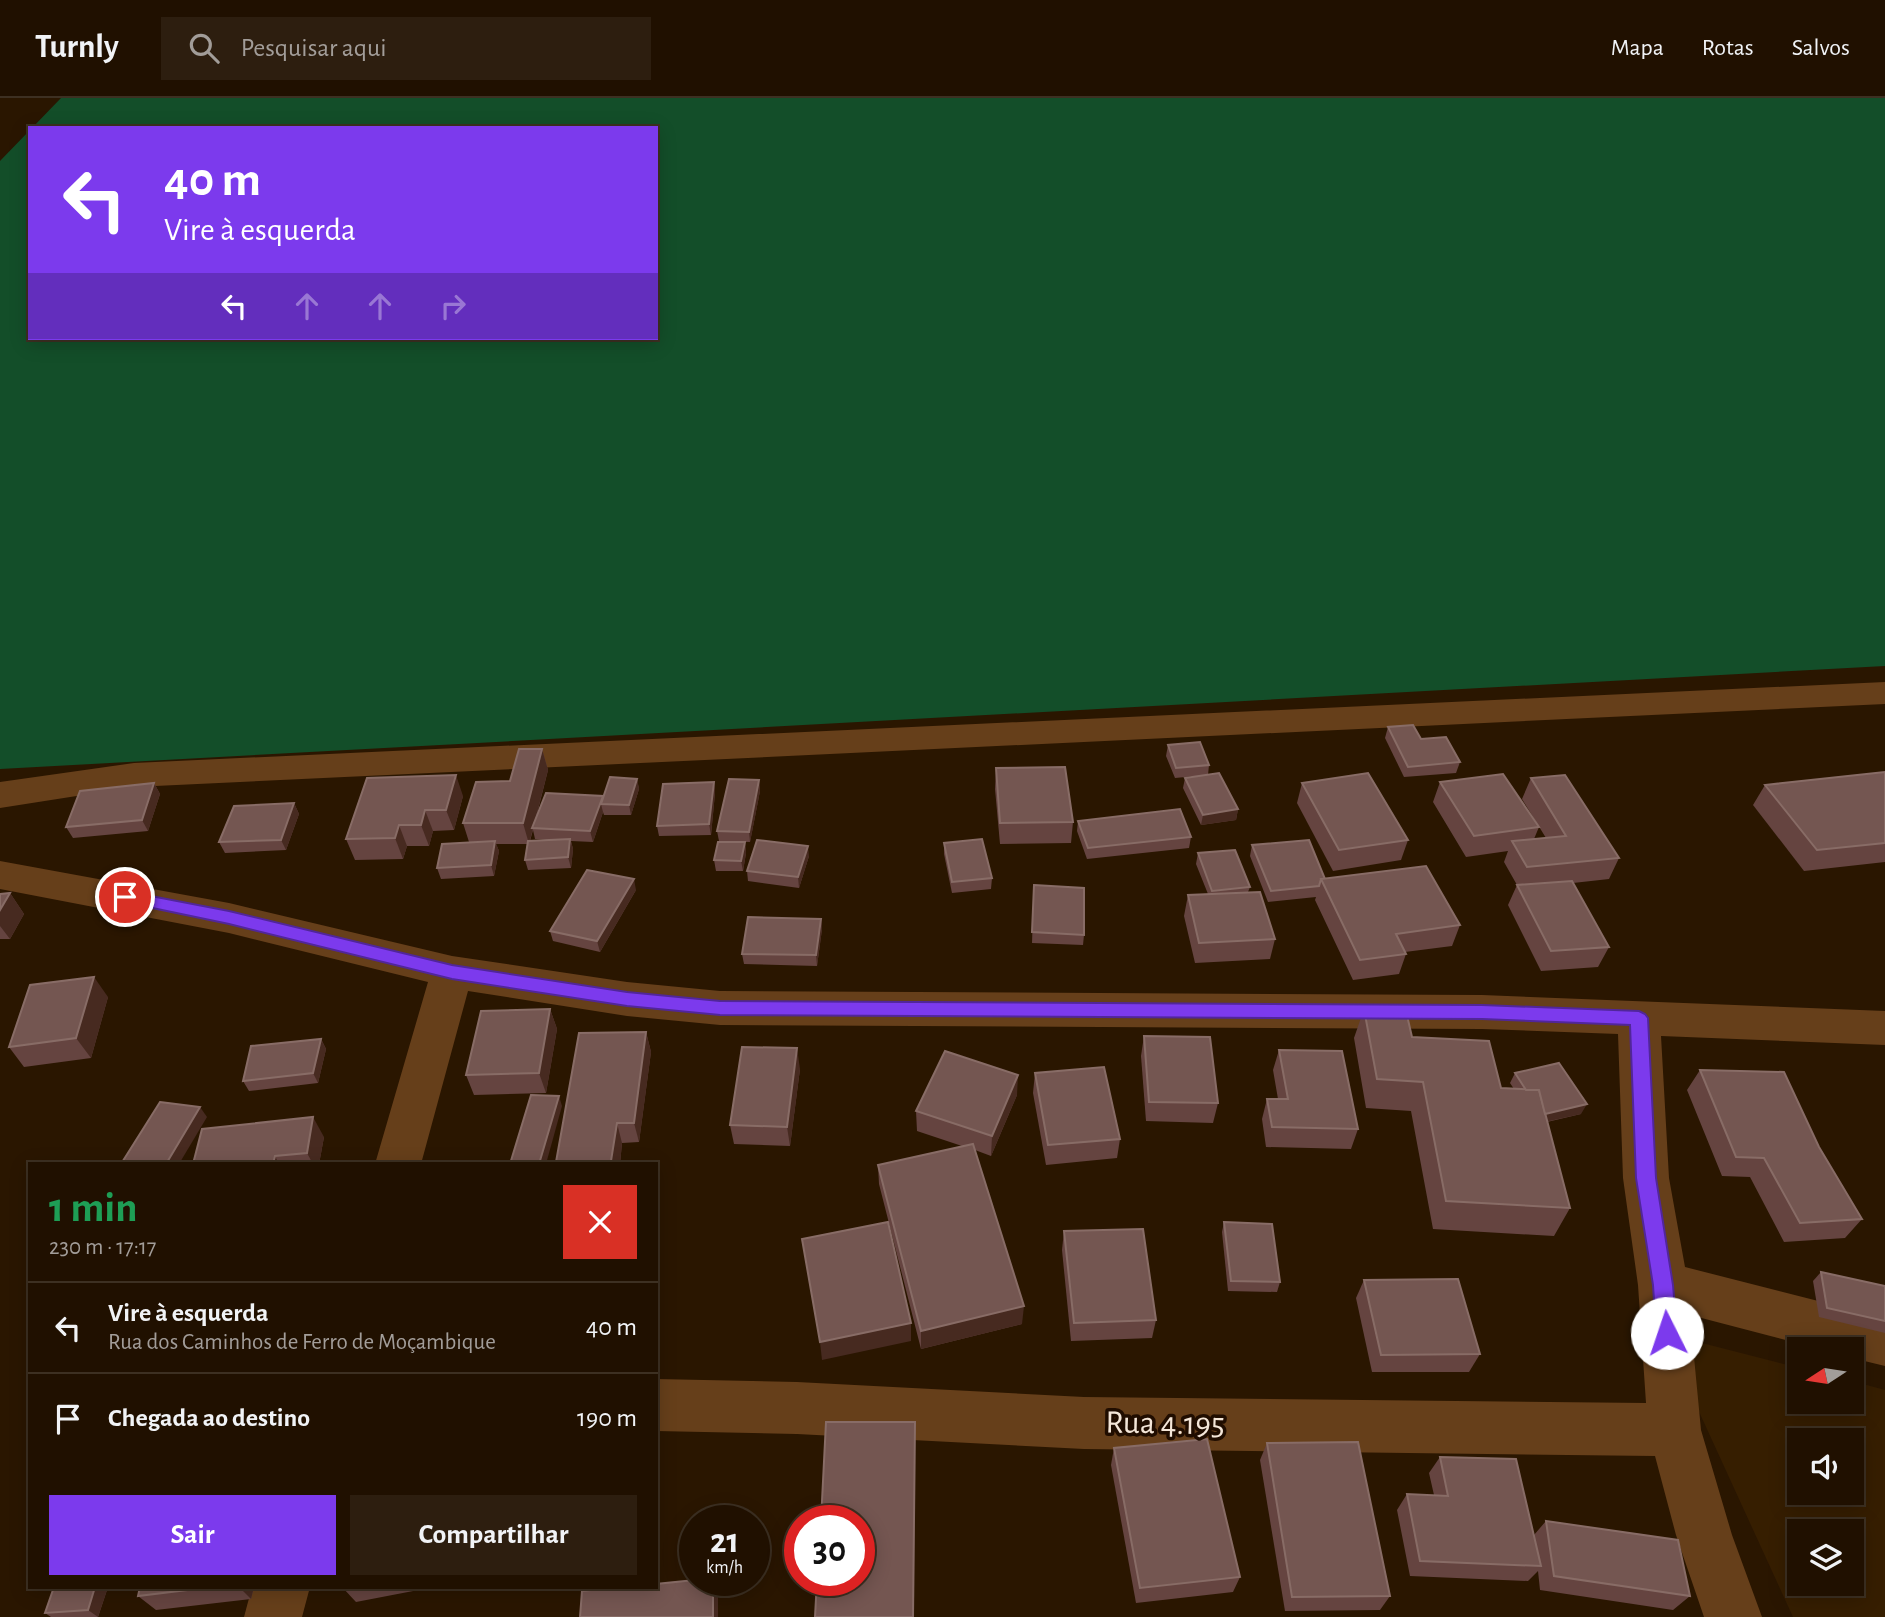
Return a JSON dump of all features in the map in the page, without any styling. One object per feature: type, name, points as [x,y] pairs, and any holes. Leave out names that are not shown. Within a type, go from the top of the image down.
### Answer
[{"type":"street","points":[[0,795],[134,775],[1885,693]]},
{"type":"street","points":[[0,875],[229,918],[452,972],[627,999],[720,1008],[1468,1012],[1885,1028]]},
{"type":"street","points":[[399,1162],[452,972]]},
{"type":"street","points":[[1639,1018],[1646,1178],[1663,1285],[1674,1430],[1704,1535],[1733,1617]]},
{"type":"street","points":[[1663,1285],[1885,1342]]},
{"type":"street","name":"Rua 4.195","points":[[658,1405],[797,1408],[1084,1423],[1674,1430]]},
{"type":"street","points":[[273,1617],[280,1589]]},
{"type":"shaded area","points":[[1663,1333],[1787,1365],[1787,1414],[1864,1414],[1864,1384],[1885,1390],[1885,1617],[1793,1617]]},
{"type":"green space","points":[[61,98],[1885,98],[1885,666],[0,769],[0,161],[28,132],[28,340],[658,340],[658,126],[34,126]]},
{"type":"building","points":[[1413,725],[1421,739],[1446,737],[1460,762],[1408,767],[1388,727]]},
{"type":"building","points":[[1200,742],[1209,765],[1176,768],[1168,745]]},
{"type":"building","points":[[519,749],[542,749],[523,823],[463,823],[476,782],[510,781]]},
{"type":"building","points":[[1065,767],[1073,822],[1000,823],[996,768]]},
{"type":"building","points":[[1885,772],[1885,843],[1817,850],[1765,785]]},
{"type":"building","points":[[1219,773],[1238,809],[1203,815],[1185,778]]},
{"type":"building","points":[[1368,773],[1408,840],[1339,850],[1302,783]]},
{"type":"building","points":[[1503,774],[1539,827],[1474,836],[1440,782]]},
{"type":"building","points":[[456,775],[446,810],[425,810],[421,825],[399,825],[395,838],[346,839],[367,778]]},
{"type":"building","points":[[1565,775],[1619,858],[1527,867],[1512,841],[1566,836],[1531,778]]},
{"type":"building","points":[[610,777],[637,779],[629,805],[601,804]]},
{"type":"building","points":[[729,779],[759,780],[749,832],[717,831]]},
{"type":"building","points":[[714,782],[709,824],[657,826],[663,784]]},
{"type":"building","points":[[154,783],[142,820],[66,827],[80,791]]},
{"type":"building","points":[[546,793],[603,796],[590,831],[532,828]]},
{"type":"building","points":[[294,803],[281,840],[219,842],[234,806]]},
{"type":"building","points":[[1180,809],[1191,837],[1088,848],[1078,821]]},
{"type":"building","points":[[570,839],[568,857],[525,860],[528,841]]},
{"type":"building","points":[[982,839],[992,878],[952,882],[944,843]]},
{"type":"building","points":[[757,840],[808,846],[798,877],[747,871]]},
{"type":"building","points":[[1309,840],[1325,879],[1321,879],[1319,886],[1271,891],[1252,845]]},
{"type":"building","points":[[495,841],[491,865],[437,868],[442,844]]},
{"type":"building","points":[[718,842],[745,842],[741,861],[714,860]]},
{"type":"building","points":[[1235,850],[1250,887],[1212,891],[1198,853]]},
{"type":"building","points":[[1426,866],[1460,925],[1396,934],[1406,954],[1360,960],[1321,879]]},
{"type":"building","points":[[587,870],[634,879],[597,941],[550,931]]},
{"type":"building","points":[[1572,881],[1609,947],[1551,951],[1517,885]]},
{"type":"building","points":[[1034,885],[1084,888],[1084,935],[1032,932]]},
{"type":"building","points":[[1260,892],[1275,939],[1199,943],[1188,895]]},
{"type":"building","points":[[10,893],[0,910],[0,894]]},
{"type":"building","points":[[748,917],[821,919],[816,955],[742,954]]},
{"type":"building","points":[[94,977],[76,1038],[9,1047],[30,985]]},
{"type":"building","points":[[550,1009],[539,1073],[466,1075],[481,1011]]},
{"type":"building","points":[[1364,1009],[1406,1011],[1412,1037],[1489,1041],[1501,1088],[1539,1090],[1570,1208],[1446,1201],[1423,1082],[1377,1079]]},
{"type":"building","points":[[646,1032],[634,1123],[617,1123],[611,1161],[556,1162],[579,1033]]},
{"type":"building","points":[[1144,1036],[1210,1037],[1218,1103],[1149,1102]]},
{"type":"building","points":[[321,1039],[313,1073],[243,1081],[251,1046]]},
{"type":"building","points":[[742,1047],[797,1048],[787,1127],[730,1125]]},
{"type":"building","points":[[1279,1050],[1342,1051],[1358,1129],[1272,1127],[1267,1099],[1288,1099]]},
{"type":"building","points":[[945,1051],[1018,1075],[992,1136],[916,1111]]},
{"type":"building","points":[[1559,1063],[1587,1104],[1545,1114],[1539,1090],[1526,1090],[1515,1073]]},
{"type":"building","points":[[1104,1067],[1120,1139],[1048,1145],[1035,1073]]},
{"type":"building","points":[[1700,1070],[1784,1072],[1819,1147],[1862,1219],[1800,1223],[1764,1158],[1736,1157]]},
{"type":"building","points":[[531,1095],[559,1096],[540,1162],[511,1162]]},
{"type":"building","points":[[160,1102],[200,1107],[167,1162],[122,1162]]},
{"type":"building","points":[[313,1117],[307,1153],[275,1156],[274,1162],[194,1162],[202,1129]]},
{"type":"building","points":[[973,1144],[1024,1306],[921,1331],[878,1165]]},
{"type":"building","points":[[888,1222],[911,1323],[820,1342],[802,1239]]},
{"type":"building","points":[[1224,1222],[1272,1224],[1280,1282],[1231,1281]]},
{"type":"building","points":[[1143,1229],[1156,1320],[1074,1323],[1064,1231]]},
{"type":"building","points":[[1821,1272],[1885,1286],[1885,1321],[1827,1308]]},
{"type":"building","points":[[1458,1279],[1480,1354],[1381,1355],[1364,1280]]},
{"type":"building","points":[[826,1422],[915,1422],[913,1617],[815,1617],[816,1596],[875,1596],[875,1505],[822,1505]]},
{"type":"building","points":[[1207,1439],[1240,1577],[1140,1588],[1114,1448]]},
{"type":"building","points":[[1358,1442],[1390,1596],[1292,1597],[1267,1443]]},
{"type":"building","points":[[1440,1457],[1516,1459],[1541,1566],[1420,1561],[1407,1494],[1448,1496]]},
{"type":"building","points":[[1546,1521],[1678,1540],[1690,1596],[1554,1576]]},
{"type":"building","points":[[679,1582],[679,1596],[713,1596],[713,1617],[580,1617],[582,1591],[658,1589],[658,1584]]},
{"type":"building","points":[[53,1589],[94,1589],[88,1610],[45,1613]]},
{"type":"building","points":[[140,1589],[196,1589],[138,1596]]},
{"type":"route","points":[[125,897],[229,918],[452,972],[627,999],[720,1008],[1482,1012],[1639,1018],[1646,1178],[1663,1285],[1667,1333]]}]
